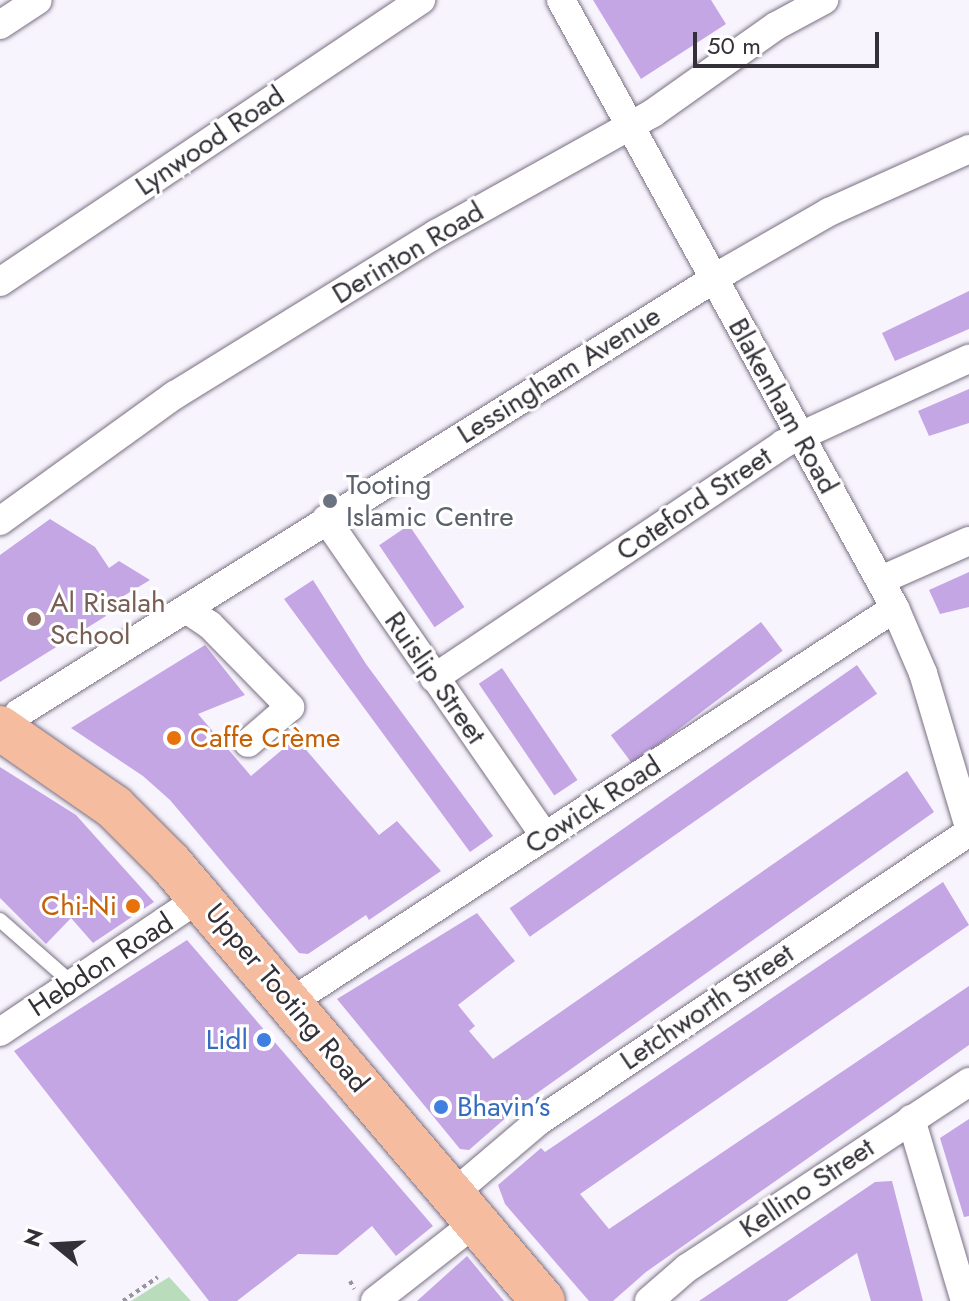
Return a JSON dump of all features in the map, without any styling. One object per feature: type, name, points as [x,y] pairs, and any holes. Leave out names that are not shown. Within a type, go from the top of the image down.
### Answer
[{"type":"highway","name":"Upper Tooting Road","points":[[4,730],[114,807],[201,897],[543,1301]]},
{"type":"street","points":[[0,25],[38,0]]},
{"type":"street","name":"Lynwood Road","points":[[0,282],[421,0]]},
{"type":"street","name":"Blakenham Road","points":[[561,0],[632,125],[712,280],[895,608],[960,762],[969,830]]},
{"type":"street","name":"Derinton Road","points":[[0,521],[175,395],[436,234],[632,125],[776,26],[824,0]]},
{"type":"street","name":"Lessingham Avenue","points":[[4,730],[19,713],[712,280],[829,212],[969,149]]},
{"type":"street","name":"Coteford Street","points":[[434,678],[800,435],[969,359]]},
{"type":"street","name":"Ruislip Street","points":[[326,519],[545,837]]},
{"type":"street","points":[[881,580],[969,541]]},
{"type":"street","name":"Cowick Road","points":[[291,1002],[895,608]]},
{"type":"street","points":[[186,609],[210,625],[290,707],[248,743]]},
{"type":"street","name":"Letchworth Street","points":[[375,1301],[465,1208],[539,1121],[969,830]]},
{"type":"street","name":"Hebdon Road","points":[[0,1032],[201,897]]},
{"type":"street","name":"Kellino Street","points":[[649,1301],[687,1268],[969,1082]]},
{"type":"street","points":[[911,1119],[965,1301]]},
{"type":"lane","points":[[0,920],[73,984]]},
{"type":"path","points":[[123,1301],[158,1277]]},
{"type":"green space","points":[[169,1277],[191,1301],[131,1301]]},
{"type":"building","points":[[593,0],[711,0],[726,24],[641,79]]},
{"type":"building","points":[[969,291],[969,329],[895,361],[882,333]]},
{"type":"building","points":[[969,389],[969,423],[929,436],[918,411]]},
{"type":"building","points":[[50,519],[95,547],[109,568],[119,561],[150,580],[102,609],[106,616],[0,682],[0,555]]},
{"type":"building","points":[[409,525],[464,607],[435,627],[379,545]]},
{"type":"building","points":[[969,572],[969,607],[940,614],[929,590]]},
{"type":"building","points":[[313,580],[366,664],[493,836],[470,852],[284,599]]},
{"type":"building","points":[[761,622],[783,651],[633,764],[611,735]]},
{"type":"building","points":[[205,645],[245,695],[198,714],[251,776],[296,738],[379,835],[397,821],[441,871],[369,920],[366,915],[308,954],[299,953],[170,800],[143,776],[71,728]]},
{"type":"building","points":[[857,665],[877,694],[530,937],[510,908]]},
{"type":"building","points":[[502,668],[577,780],[554,796],[479,684]]},
{"type":"building","points":[[0,767],[76,815],[154,902],[93,943],[71,918],[46,944],[0,898]]},
{"type":"building","points":[[907,771],[934,812],[523,1103],[469,1150],[460,1149],[337,999],[477,913],[515,961],[458,1005],[475,1026],[469,1031],[493,1059]]},
{"type":"building","points":[[943,882],[969,925],[580,1194],[609,1229],[969,986],[969,1045],[646,1272],[613,1301],[589,1301],[505,1204],[498,1185],[541,1148],[545,1152]]},
{"type":"building","points":[[187,940],[433,1226],[396,1256],[372,1226],[337,1255],[298,1254],[237,1301],[209,1301],[14,1051]]},
{"type":"building","points":[[969,1119],[969,1216],[964,1217],[940,1138]]},
{"type":"building","points":[[892,1181],[923,1301],[871,1301],[857,1253],[787,1301],[699,1301],[875,1182]]},
{"type":"building","points":[[467,1256],[504,1301],[417,1301]]},
{"type":"place","name":"Tooting Islamic Centre","points":[[330,501]]},
{"type":"place","name":"Al Risalah School","points":[[34,619]]},
{"type":"place","name":"Caffe Crème","points":[[174,738]]},
{"type":"place","name":"Chi-Ni","points":[[133,906]]},
{"type":"place","name":"Lidl","points":[[264,1040]]},
{"type":"place","name":"Bhavin’s","points":[[441,1107]]}]
